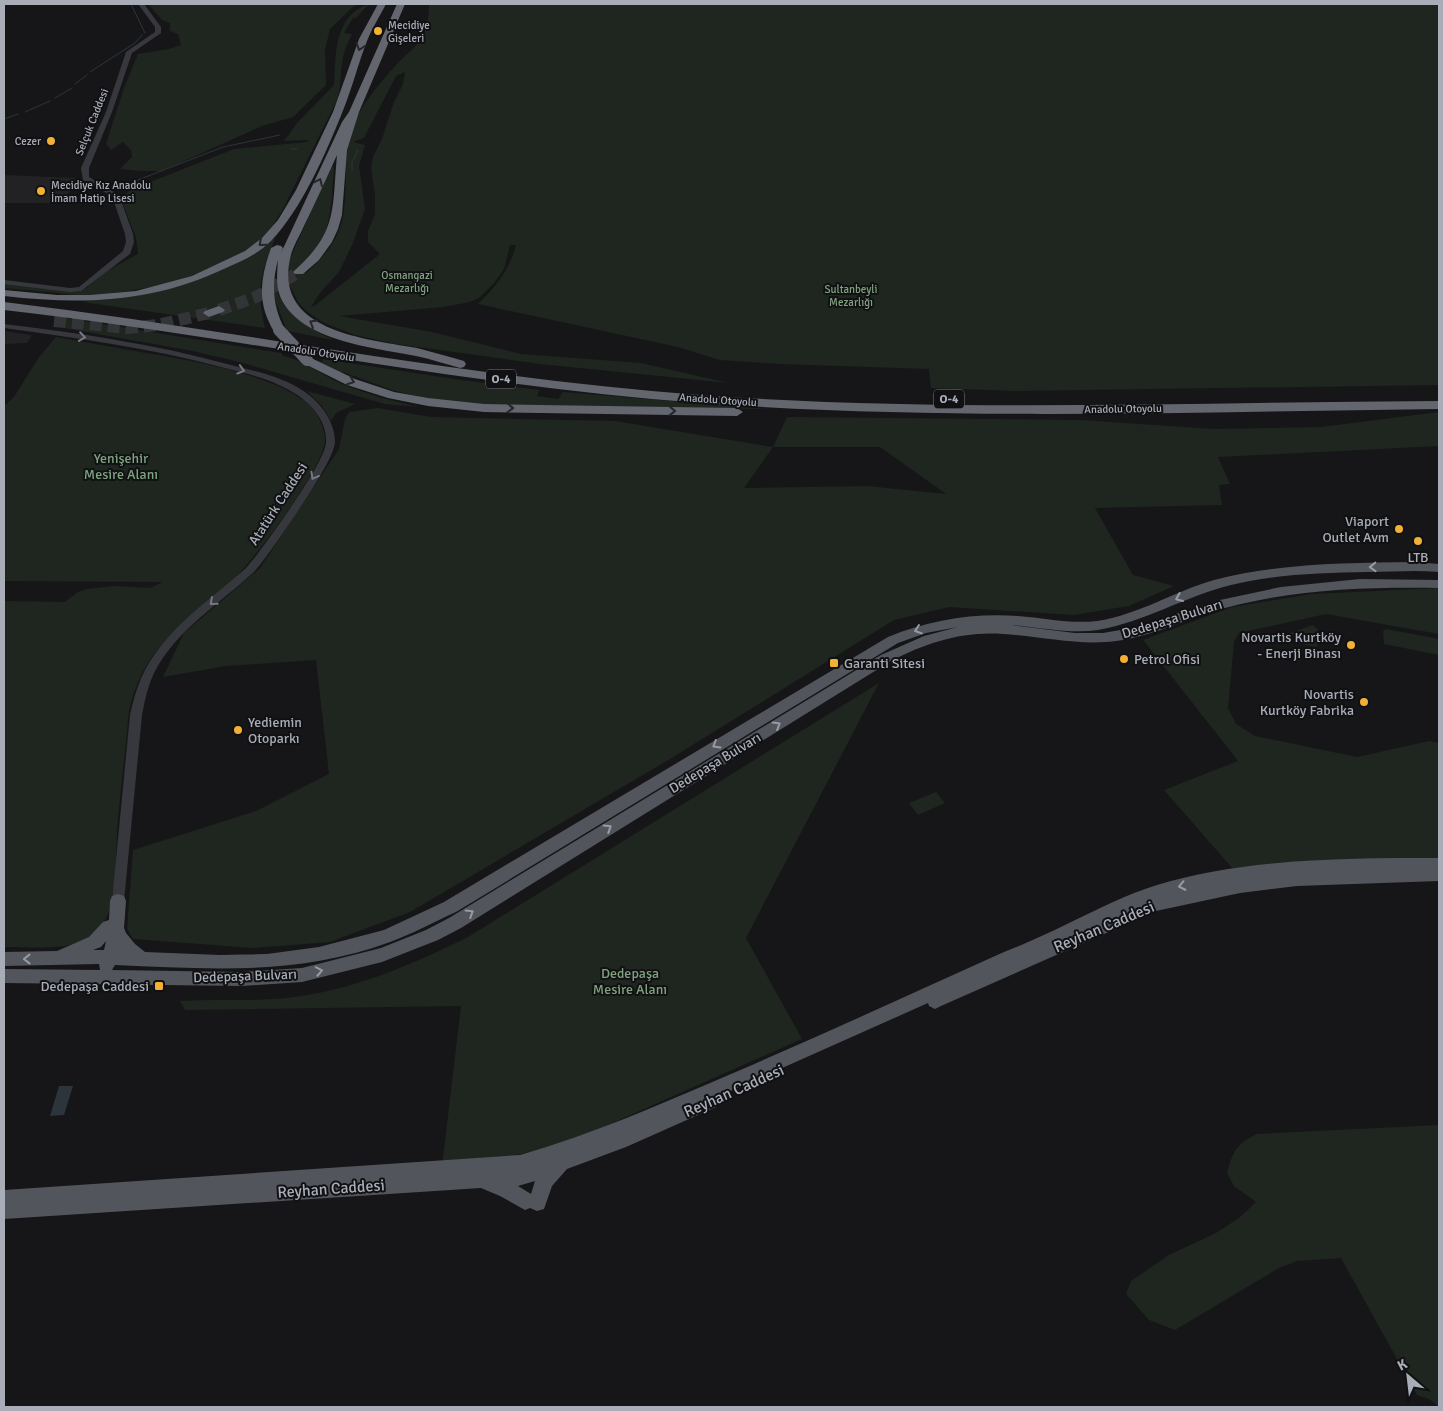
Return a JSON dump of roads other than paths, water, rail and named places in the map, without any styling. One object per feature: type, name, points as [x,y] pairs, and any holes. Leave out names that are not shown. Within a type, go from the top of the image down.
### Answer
[{"type":"highway","points":[[4,295],[90,298],[145,292],[196,278],[249,253],[266,240],[282,222],[301,190],[338,112],[363,39],[382,4]]},
{"type":"highway","points":[[300,272],[315,258],[327,242],[333,229],[337,215],[342,150],[354,112],[401,4]]},
{"type":"highway","points":[[354,112],[347,122],[284,258],[281,280],[286,298],[306,320],[334,335],[370,345],[416,352],[460,364]]},
{"type":"highway","points":[[301,190],[299,201],[272,263],[267,286],[270,312],[279,330],[290,345],[307,360],[351,382],[392,395],[428,402],[484,408],[930,414],[1002,410]]},
{"type":"highway","name":"Anadolu Otoyolu","points":[[4,295],[460,364],[622,383],[852,397],[1048,400],[1439,396]]},
{"type":"highway","name":"Anadolu Otoyolu","points":[[4,306],[88,316],[429,369],[614,392],[800,405],[1002,410],[1439,405]]},
{"type":"highway","points":[[4,315],[54,321]]},
{"type":"main road","points":[[1406,566],[1416,574],[1416,577],[1408,583]]},
{"type":"main road","name":"Dedepaşa Bulvarı","points":[[4,959],[104,957],[220,962],[285,960],[339,950],[387,936],[450,907],[688,762],[893,640],[908,633],[958,620],[998,620],[1068,626],[1098,625],[1139,614],[1203,588],[1239,579],[1299,570],[1406,566],[1439,568]]},
{"type":"main road","points":[[1439,568],[1432,573],[1433,579],[1439,583]]},
{"type":"main road","points":[[1239,579],[1232,585],[1234,591],[1251,596]]},
{"type":"main road","name":"Dedepaşa Bulvarı","points":[[4,976],[270,978],[327,970],[382,955],[432,935],[455,923],[906,647],[950,632],[974,629],[1004,629],[1058,636],[1118,636],[1251,596],[1307,588],[1439,583]]},
{"type":"main road","points":[[1203,588],[1215,591],[1220,595],[1220,600],[1216,606]]},
{"type":"main road","name":"Reyhan Caddesi","points":[[521,1172],[838,1035],[1071,930],[1084,921],[1153,892],[1201,882],[1273,871],[1439,864]]},
{"type":"main road","name":"Reyhan Caddesi","points":[[4,1210],[418,1182],[474,1180],[521,1172],[563,1162],[620,1141],[1154,905],[1240,886],[1297,879],[1439,875]]},
{"type":"main road","points":[[96,978],[106,965],[104,957],[113,928],[118,901]]},
{"type":"main road","points":[[113,928],[124,945],[141,958]]},
{"type":"main road","points":[[51,959],[95,942],[113,928]]},
{"type":"main road","points":[[531,1202],[545,1180],[563,1162]]},
{"type":"main road","points":[[4,1199],[521,1172],[531,1202]]},
{"type":"main road","points":[[474,1180],[500,1186],[531,1202]]},
{"type":"street","name":"Selçuk Caddesi","points":[[4,282],[70,290],[81,289],[127,252],[130,242],[115,195],[86,178],[85,168],[110,112],[129,52],[158,33],[158,27],[141,4]]},
{"type":"street","name":"Atatürk Caddesi","points":[[4,326],[171,352],[273,378],[312,402],[325,418],[329,431],[330,444],[311,482],[263,553],[251,569],[183,628],[165,648],[142,688],[136,715],[118,901]]},
{"type":"waterway","points":[[131,4],[145,33]]},
{"type":"waterway","points":[[90,72],[135,43],[142,35]]},
{"type":"waterway","points":[[75,84],[87,75]]},
{"type":"waterway","points":[[55,98],[72,88]]},
{"type":"waterway","points":[[25,112],[50,101]]},
{"type":"waterway","points":[[4,119],[18,114]]},
{"type":"waterway","points":[[125,185],[223,147],[280,135]]},
{"type":"waterway","points":[[291,149],[297,149]]},
{"type":"waterway","points":[[352,170],[352,162],[358,151],[356,150]]},
{"type":"tunnel","points":[[219,310],[256,297],[299,272]]},
{"type":"tunnel","points":[[54,321],[128,328],[158,325],[209,313]]},
{"type":"place","name":"Mecidiye Gişeleri","points":[[378,31]]},
{"type":"place","name":"Cezer","points":[[51,141]]},
{"type":"place","name":"Mecidiye Kız Anadolu İmam Hatip Lisesi","points":[[41,191]]},
{"type":"place","name":"Viaport Outlet Avm","points":[[1399,529]]},
{"type":"place","name":"LTB","points":[[1418,541]]},
{"type":"place","name":"Novartis Kurtköy - Enerji Binası","points":[[1351,645]]},
{"type":"place","name":"Petrol Ofisi","points":[[1124,659]]},
{"type":"place","name":"Garanti Sitesi","points":[[834,663]]},
{"type":"place","name":"Novartis Kurtköy Fabrika","points":[[1364,702]]},
{"type":"place","name":"Yediemin Otoparkı","points":[[238,730]]},
{"type":"place","name":"Dedepaşa Caddesi","points":[[159,986]]},
{"type":"park label","name":"Osmangazi Mezarlığı","points":[[407,281]]},
{"type":"park label","name":"Sultanbeyli Mezarlığı","points":[[851,295]]},
{"type":"park label","name":"Yenişehir Mesire Alanı","points":[[121,466]]},
{"type":"park label","name":"Dedepaşa Mesire Alanı","points":[[630,982]]}]
